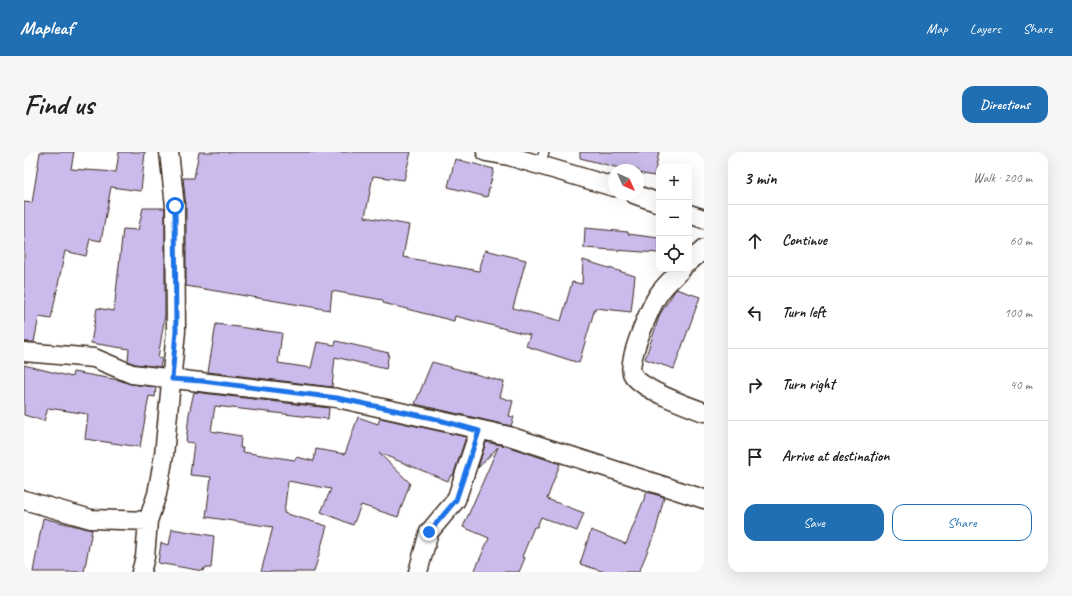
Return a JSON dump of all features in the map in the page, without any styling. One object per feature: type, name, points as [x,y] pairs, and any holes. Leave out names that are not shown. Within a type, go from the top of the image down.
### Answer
[{"type":"street","points":[[141,572],[145,558],[148,521],[157,494],[164,456],[176,331],[175,206],[169,152]]},
{"type":"street","points":[[486,152],[509,156],[542,158],[608,185]]},
{"type":"street","points":[[644,198],[656,202]]},
{"type":"street","points":[[692,215],[704,219]]},
{"type":"street","points":[[692,259],[704,249]]},
{"type":"street","points":[[679,272],[660,291],[639,336],[631,362],[632,373],[640,382],[674,401],[704,412]]},
{"type":"street","points":[[24,352],[94,358],[132,374],[337,398],[432,418],[479,431],[509,436],[704,499]]},
{"type":"street","points":[[418,572],[429,532],[456,500],[479,431]]},
{"type":"street","points":[[24,500],[91,519],[148,521]]},
{"type":"building","points":[[40,152],[74,152],[71,169],[116,172],[119,152],[145,152],[141,191],[111,187],[101,241],[90,239],[86,256],[65,251],[51,319],[39,317],[34,342],[24,342],[24,202],[32,203]]},
{"type":"building","points":[[199,152],[411,152],[404,180],[373,176],[365,217],[409,225],[403,257],[479,271],[485,250],[526,260],[513,308],[561,321],[572,282],[582,284],[583,260],[635,276],[631,312],[595,308],[579,363],[526,346],[530,335],[455,316],[454,321],[383,303],[383,300],[332,291],[330,310],[186,286],[186,206],[183,178],[194,178]]},
{"type":"building","points":[[580,152],[659,152],[654,176],[644,174],[644,164],[608,165],[580,158]]},
{"type":"building","points":[[455,159],[494,169],[487,197],[448,187]]},
{"type":"building","points":[[143,208],[165,208],[165,315],[158,358],[162,359],[160,367],[135,364],[128,361],[129,349],[91,343],[97,308],[114,311],[123,229],[138,230]]},
{"type":"building","points":[[585,228],[628,232],[628,234],[656,238],[656,253],[584,248]]},
{"type":"building","points":[[676,289],[700,297],[674,369],[645,359],[660,314]]},
{"type":"building","points":[[216,324],[282,333],[278,363],[311,368],[317,342],[335,345],[336,341],[389,353],[386,369],[335,357],[332,387],[208,372]]},
{"type":"building","points":[[432,362],[504,382],[500,397],[513,401],[509,416],[514,417],[511,426],[415,404]]},
{"type":"building","points":[[24,365],[72,377],[73,372],[119,380],[131,384],[156,387],[155,397],[149,396],[140,447],[85,439],[88,414],[48,408],[44,421],[24,415]]},
{"type":"building","points":[[194,392],[329,408],[328,419],[215,406],[211,431],[241,436],[240,448],[243,448],[242,452],[295,460],[296,457],[314,461],[316,449],[345,454],[358,417],[378,424],[380,418],[466,437],[453,476],[451,475],[448,481],[379,453],[410,483],[398,517],[361,505],[353,525],[321,512],[331,489],[288,481],[284,513],[327,526],[314,572],[261,572],[273,527],[206,517],[211,477],[190,475],[194,443],[186,442],[189,414]]},
{"type":"building","points":[[486,442],[506,446],[560,464],[547,499],[584,513],[577,531],[541,517],[537,527],[534,527],[522,557],[525,558],[519,572],[474,572],[489,538],[463,527],[498,447],[478,468]]},
{"type":"building","points":[[647,492],[664,497],[656,530],[639,572],[605,572],[580,564],[591,530],[626,544]]},
{"type":"building","points":[[43,518],[92,530],[84,572],[33,572]]},
{"type":"building","points":[[172,529],[214,536],[211,568],[204,568],[203,571],[158,563],[161,543],[169,545]]},
{"type":"route","points":[[175,206],[176,331],[172,379],[202,381],[337,398],[432,418],[479,431],[456,500],[429,532]]}]
